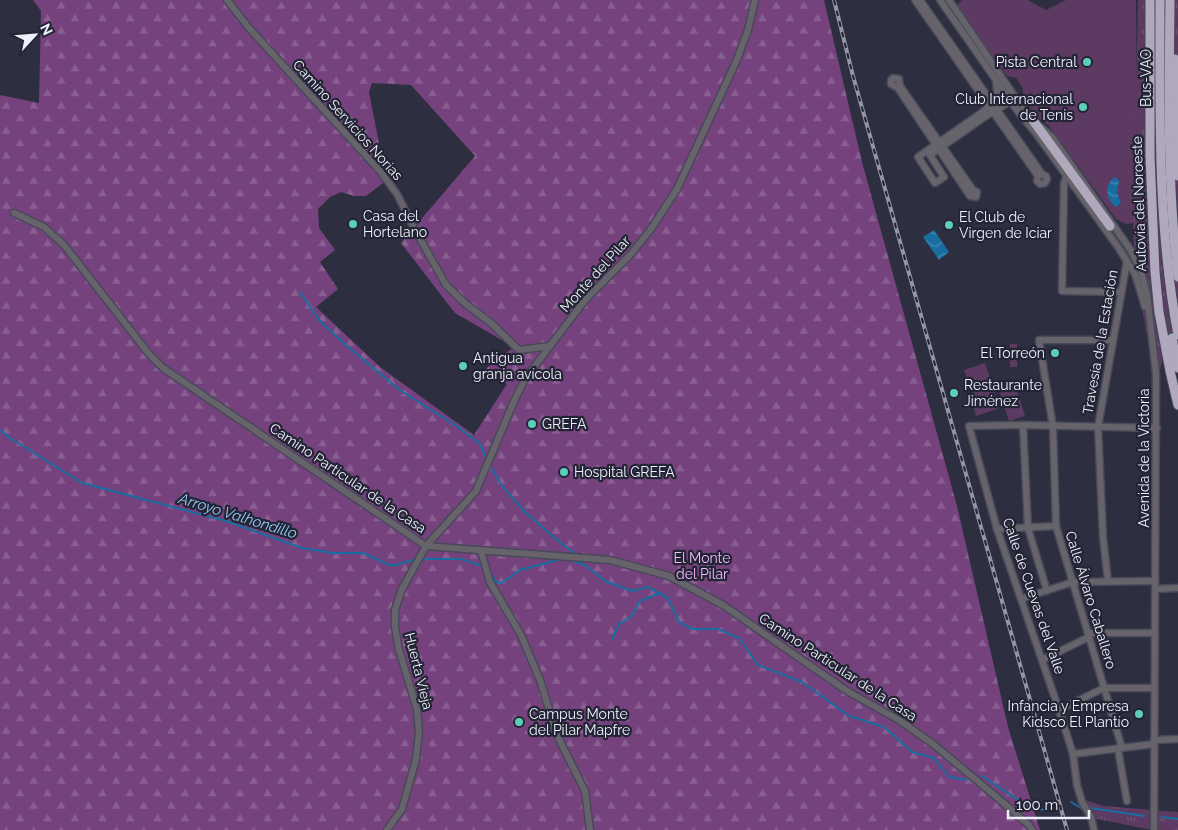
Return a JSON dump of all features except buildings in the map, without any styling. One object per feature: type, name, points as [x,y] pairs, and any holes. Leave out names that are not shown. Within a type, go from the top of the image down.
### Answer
[{"type":"highway","points":[[1144,0],[1146,190],[1152,230]]},
{"type":"highway","name":"Autovía del Noroeste","points":[[1150,0],[1152,230],[1159,312],[1178,405]]},
{"type":"highway","name":"Bus-VAO","points":[[1160,0],[1160,139],[1163,212],[1178,368]]},
{"type":"highway","points":[[1171,0],[1175,40],[1178,176]]},
{"type":"highway","points":[[1171,0],[1169,157],[1178,277]]},
{"type":"highway","points":[[1032,123],[1052,145],[1110,226]]},
{"type":"street","name":"Camino Servicios Norias","points":[[226,0],[255,35],[380,171],[397,194],[446,286],[491,323],[518,350],[550,346]]},
{"type":"street","name":"Monte del Pilar","points":[[409,574],[426,546],[476,491],[525,379],[585,300],[631,254],[651,229],[677,189],[736,62],[748,30],[755,0]]},
{"type":"street","points":[[915,0],[994,107],[1042,174],[1046,176],[1045,183],[1040,184],[1037,181],[1038,176],[994,107],[920,0]]},
{"type":"street","points":[[940,0],[996,78],[1032,123],[1118,246],[1142,284]]},
{"type":"street","points":[[950,1],[1009,88],[1010,96],[1019,113]]},
{"type":"street","points":[[950,1],[956,14],[958,25]]},
{"type":"street","points":[[994,107],[997,93],[996,78]]},
{"type":"street","points":[[939,145],[900,86],[899,79],[892,79],[891,84],[898,88],[939,145],[973,190],[977,192],[976,197],[971,196],[939,145]]},
{"type":"street","points":[[939,145],[930,154],[944,177],[935,183],[918,157],[939,145],[1010,96]]},
{"type":"street","points":[[994,107],[1019,113],[1052,137],[1118,231],[1136,261],[1142,284]]},
{"type":"street","points":[[1067,175],[1064,184],[1062,291],[1122,292]]},
{"type":"street","name":"Camino Particular de la Casa","points":[[14,213],[44,227],[64,245],[148,354],[163,368],[426,546],[610,560],[669,576],[723,605],[847,690],[899,720],[933,744],[1029,824],[1032,830]]},
{"type":"street","name":"Travesía de la Estación","points":[[1108,581],[1103,537],[1098,427],[1127,261]]},
{"type":"street","name":"Avenida de la Victoria","points":[[1142,284],[1151,328],[1156,374],[1154,830]]},
{"type":"street","name":"Calle Álvaro Caballero","points":[[1113,340],[1039,340],[1053,427],[1056,526],[1089,635],[1120,748],[1127,801]]},
{"type":"street","points":[[1047,591],[1028,528],[1023,425],[1157,428]]},
{"type":"street","name":"Calle de Cuevas del Valle","points":[[1023,425],[969,426],[997,529],[1059,710],[1073,754],[1077,785],[1082,802],[1091,817],[1094,830]]},
{"type":"street","points":[[997,529],[1056,526]]},
{"type":"street","points":[[481,551],[490,582],[521,635],[540,680],[556,735],[585,791],[590,830]]},
{"type":"street","name":"Huerta Vieja","points":[[387,830],[402,809],[417,751],[418,719],[414,697],[399,650],[395,610],[409,574]]},
{"type":"street","points":[[1021,599],[1073,582],[1155,581]]},
{"type":"street","points":[[1156,589],[1178,588]]},
{"type":"street","points":[[1042,660],[1089,635],[1155,633]]},
{"type":"street","points":[[1059,710],[1104,688],[1154,688]]},
{"type":"street","points":[[1073,754],[1178,739]]},
{"type":"green space","name":"El Monte del Pilar","points":[[33,0],[824,0],[862,162],[957,506],[1008,727],[1040,830],[0,830],[0,95],[39,103],[41,11]],"holes":[[[372,83],[411,85],[475,156],[401,243],[455,313],[513,348],[485,370],[507,384],[474,435],[380,367],[316,307],[338,289],[320,262],[335,250],[319,228],[318,209],[330,197],[341,192],[354,196],[366,196],[383,183],[381,154],[369,92]]]},
{"type":"green space","name":"Club Internacional de Tenis","points":[[962,0],[1028,0],[1046,10],[1066,0],[1136,0],[1138,218],[1133,223],[1126,224],[1116,219],[1049,126],[1035,115],[1023,98],[1023,88],[1016,78],[1007,76],[956,6]]},
{"type":"green space","points":[[1138,0],[1178,0],[1178,317],[1175,318],[1156,383],[1142,308],[1133,235]]},
{"type":"green space","points":[[1010,344],[1017,344],[1017,367],[1010,367]]},
{"type":"green space","points":[[985,363],[1000,408],[976,416],[972,403],[978,400],[975,401],[964,370]]},
{"type":"green space","points":[[1016,387],[1025,416],[1009,421],[1000,393]]},
{"type":"green space","points":[[1085,800],[1104,806],[1178,812],[1178,830],[1152,830],[1093,818]]},
{"type":"water","points":[[1115,177],[1119,181],[1117,193],[1121,203],[1116,207],[1112,204],[1107,192],[1111,180]]},
{"type":"water","points":[[934,230],[949,252],[939,260],[923,237]]},
{"type":"waterway","points":[[300,292],[319,320],[348,347],[401,391],[458,427],[479,443],[487,460]]},
{"type":"waterway","name":"Arroyo Valhondillo","points":[[0,430],[82,483],[226,521],[302,548],[332,553],[363,553],[389,565],[396,565],[416,559]]},
{"type":"waterway","points":[[489,464],[502,486],[525,512],[564,546],[578,555]]},
{"type":"waterway","name":"Arroyo Valhondillo","points":[[421,559],[461,559],[482,566]]},
{"type":"waterway","name":"Arroyo Valhondillo","points":[[490,571],[496,582],[502,583],[520,570],[562,559]]},
{"type":"waterway","name":"Arroyo Valhondillo","points":[[569,560],[585,565],[605,581],[632,591],[648,587],[668,598],[679,622],[692,629],[718,629],[739,638],[758,665],[802,682],[849,716],[884,727],[912,752],[934,758],[949,777],[966,780]]},
{"type":"waterway","points":[[612,639],[619,624],[631,617],[640,601],[660,593]]},
{"type":"waterway","name":"Arroyo Valhondillo","points":[[982,776],[1029,807],[1044,810]]},
{"type":"waterway","name":"Arroyo Valhondillo","points":[[1071,802],[1081,808]]},
{"type":"waterway","name":"Arroyo Valhondillo","points":[[1091,808],[1144,816]]},
{"type":"waterway","name":"Arroyo Valhondillo","points":[[1162,817],[1178,819]]},
{"type":"tunnel","points":[[1110,226],[1153,294],[1172,338]]},
{"type":"railway","points":[[834,0],[853,76],[1067,830]]},
{"type":"place","name":"Pista Central","points":[[1087,62]]},
{"type":"place","name":"Club Internacional de Tenis","points":[[1083,107]]},
{"type":"place","name":"Casa del Hortelano","points":[[353,224]]},
{"type":"place","name":"El Club de Virgen de Iciar","points":[[949,225]]},
{"type":"place","name":"El Torreón","points":[[1055,353]]},
{"type":"place","name":"Antigua granja avícola","points":[[463,366]]},
{"type":"place","name":"Restaurante Jiménez","points":[[954,393]]},
{"type":"place","name":"GREFA","points":[[532,424]]},
{"type":"place","name":"Hospital GREFA","points":[[564,472]]},
{"type":"place","name":"Infancia y Empresa Kidsco El Plantío","points":[[1139,714]]},
{"type":"place","name":"Campus Monte del Pilar Mapfre","points":[[519,722]]}]
